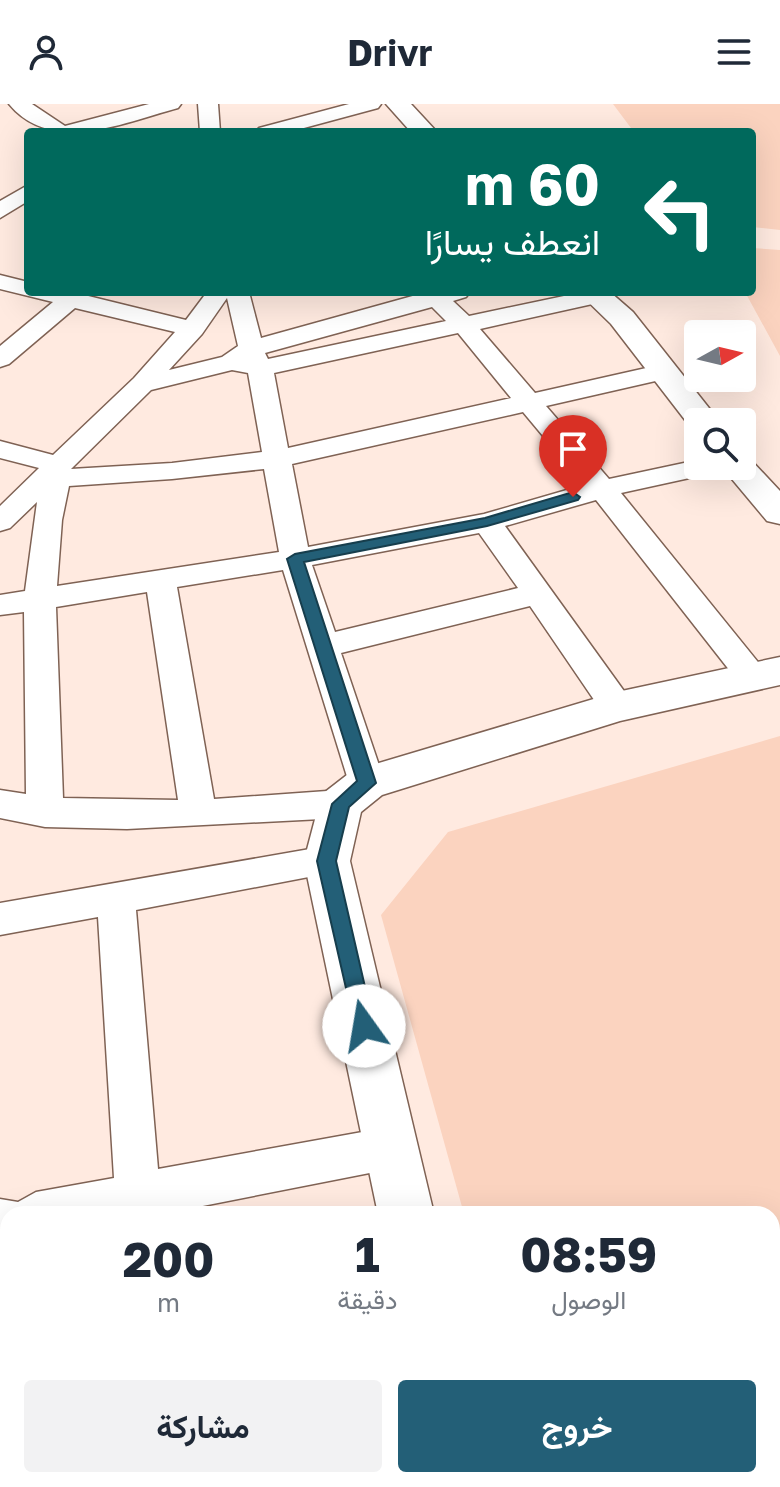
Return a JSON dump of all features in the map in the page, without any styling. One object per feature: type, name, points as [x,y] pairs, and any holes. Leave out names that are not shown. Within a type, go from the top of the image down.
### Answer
[{"type":"street","points":[[19,104],[57,128]]},
{"type":"street","points":[[78,128],[171,104]]},
{"type":"street","points":[[208,104],[210,128]]},
{"type":"street","points":[[298,104],[318,118]]},
{"type":"street","points":[[281,128],[371,104]]},
{"type":"street","points":[[398,104],[421,128]]},
{"type":"street","points":[[0,211],[24,194]]},
{"type":"street","points":[[0,211],[24,217]]},
{"type":"street","points":[[0,282],[24,288]]},
{"type":"street","points":[[58,296],[193,329]]},
{"type":"street","points":[[0,522],[52,475],[140,385],[193,329],[216,296]]},
{"type":"street","points":[[238,296],[247,360],[276,459],[295,559],[324,646],[354,793],[327,861],[404,1206]]},
{"type":"street","points":[[247,360],[444,296]]},
{"type":"street","points":[[0,804],[45,813],[198,812],[354,793],[617,707],[767,674],[525,401],[462,323],[448,296]]},
{"type":"street","points":[[140,385],[247,360],[462,323],[586,296]]},
{"type":"street","points":[[597,296],[622,318],[693,408]]},
{"type":"street","points":[[0,359],[71,299]]},
{"type":"street","points":[[0,449],[52,475],[276,459],[664,372]]},
{"type":"street","points":[[0,605],[295,559],[487,522],[602,489],[684,471]]},
{"type":"street","points":[[45,813],[41,599],[45,522],[52,475]]},
{"type":"street","points":[[751,480],[780,513]]},
{"type":"street","points":[[487,522],[617,707]]},
{"type":"street","points":[[160,579],[198,812]]},
{"type":"street","points":[[324,646],[536,594]]},
{"type":"street","points":[[0,919],[327,861]]},
{"type":"street","points":[[116,900],[138,1203]]},
{"type":"street","points":[[110,1206],[138,1203],[390,1148]]},
{"type":"shaded area","points":[[613,104],[780,104],[780,230],[756,227],[756,128],[631,128]]},
{"type":"shaded area","points":[[756,248],[780,250],[780,356],[747,296],[756,296]]},
{"type":"shaded area","points":[[780,736],[780,1206],[462,1206],[381,915],[448,832]]},
{"type":"route","points":[[364,1026],[327,861],[341,804],[367,783],[295,559],[487,522],[573,497]]}]
